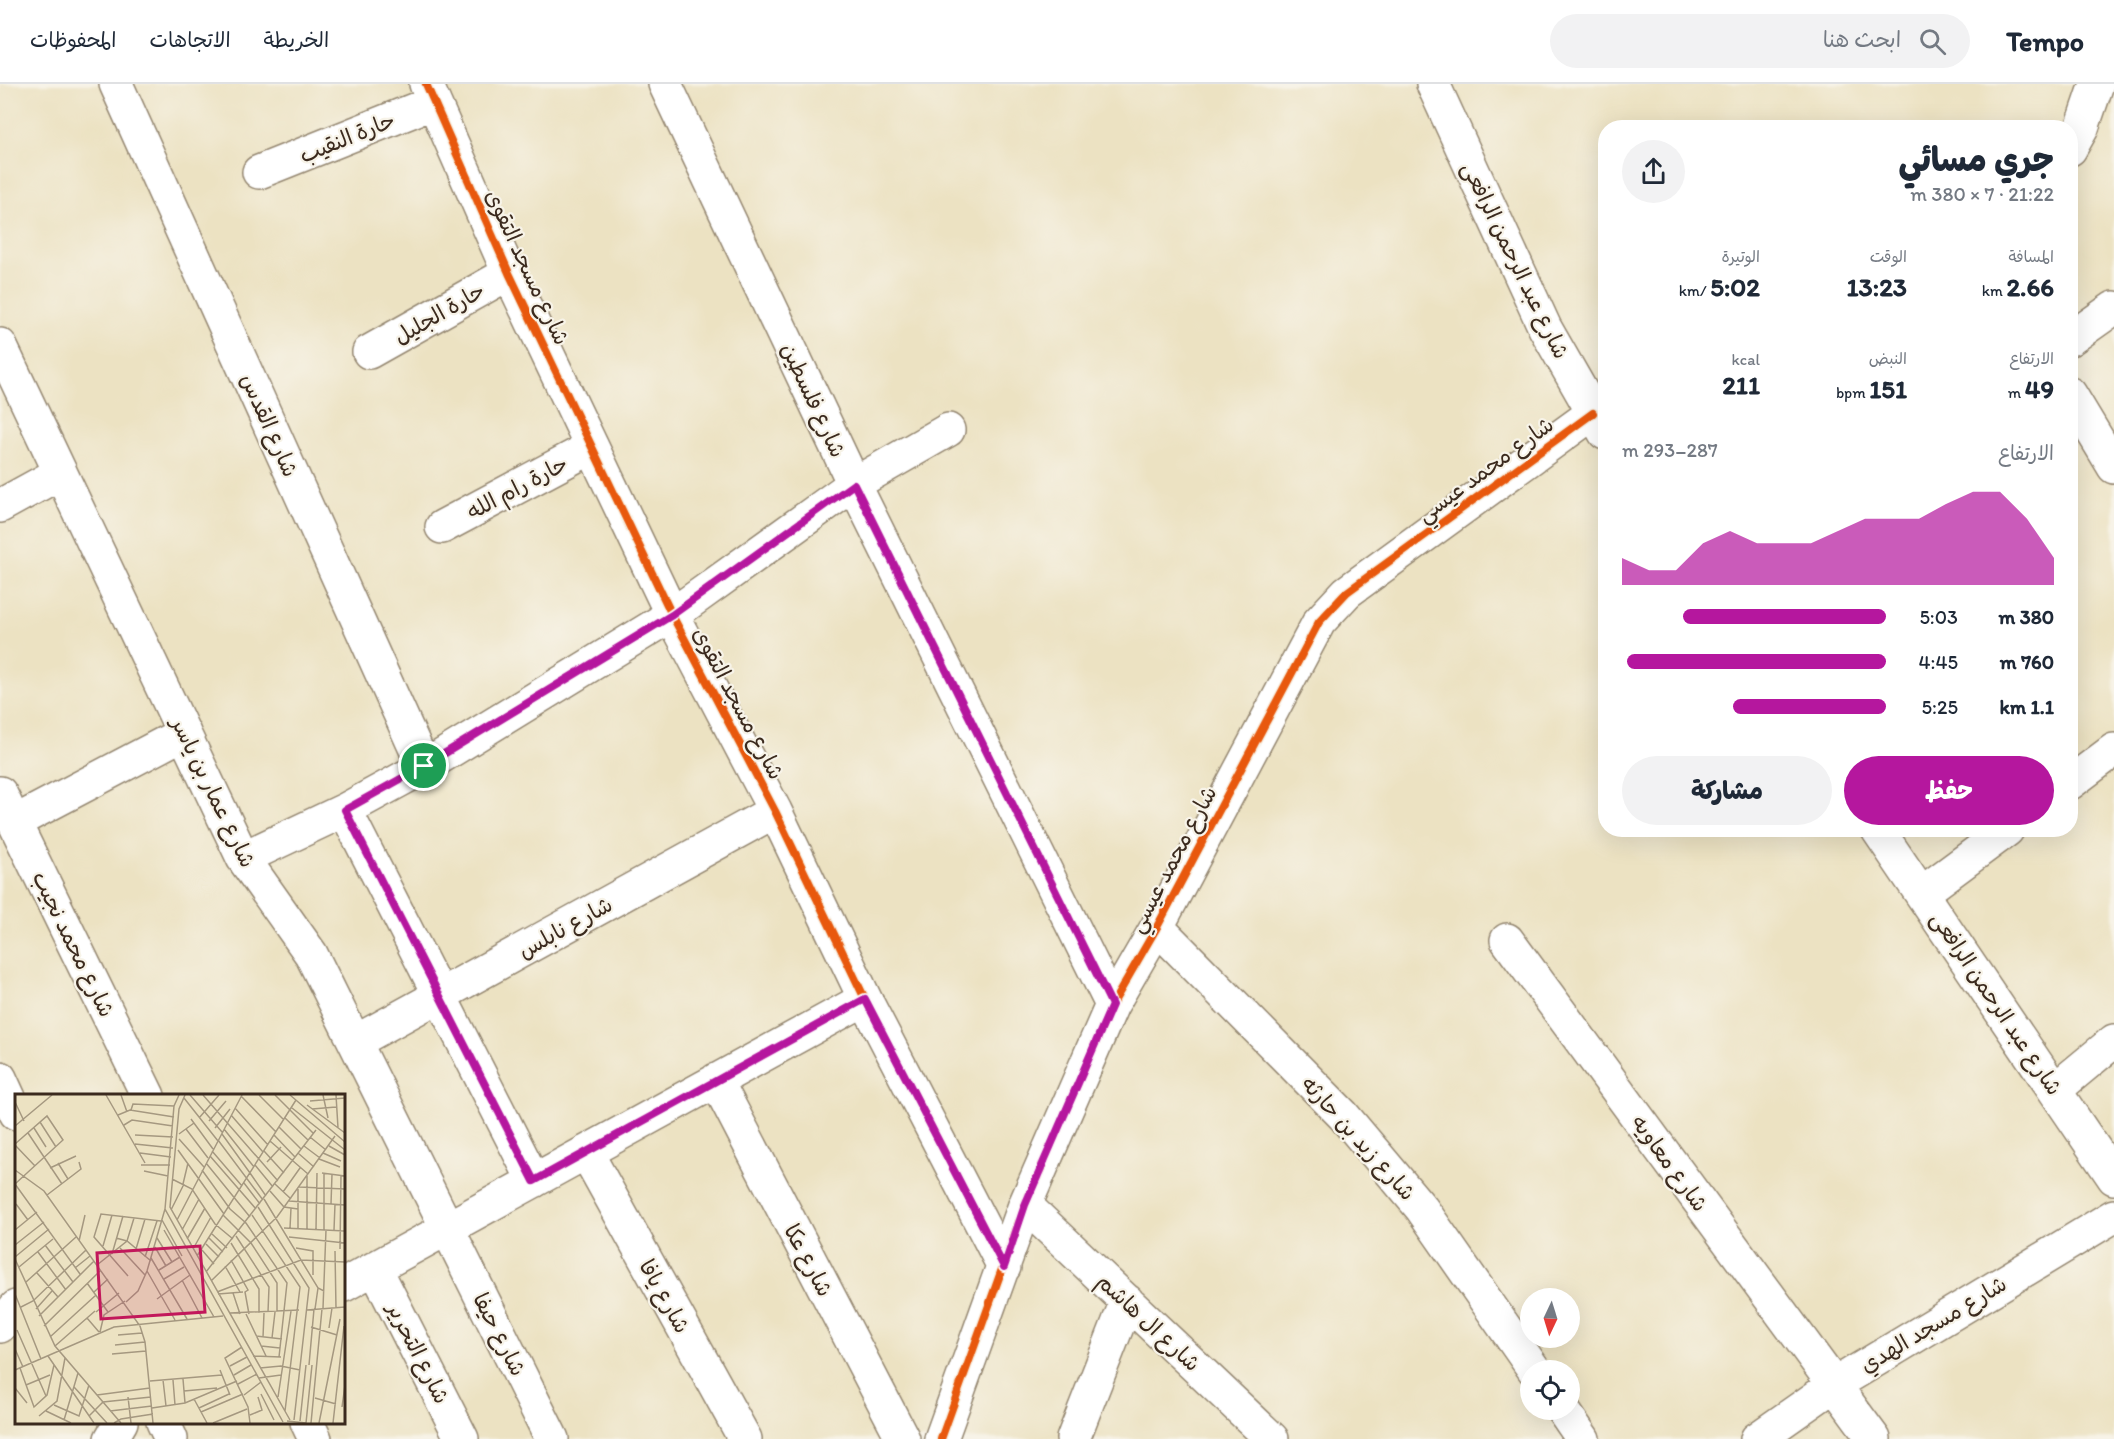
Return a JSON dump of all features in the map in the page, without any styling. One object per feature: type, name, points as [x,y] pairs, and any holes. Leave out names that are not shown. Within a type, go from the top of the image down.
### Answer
[{"type":"street","name":"شارع القدس","points":[[116,84],[424,766]]},
{"type":"street","name":"شارع فلسطين","points":[[665,84],[854,484],[1112,1005]]},
{"type":"street","name":"شارع عبد الرحمن الرافعى","points":[[1433,84],[1545,328],[1598,418]]},
{"type":"street","points":[[2078,136],[2097,84]]},
{"type":"street","points":[[2109,84],[2114,91]]},
{"type":"street","name":"حارة النقيب","points":[[259,172],[430,93]]},
{"type":"street","name":"شارع مسجد التقوى","points":[[430,93],[509,273],[672,615],[776,811],[865,999],[1004,1267]]},
{"type":"street","name":"حارة الجليل","points":[[369,352],[509,273]]},
{"type":"street","points":[[2078,333],[2114,308]]},
{"type":"street","name":"شارع عمار بن ياسر","points":[[0,345],[243,858],[311,954],[447,1229]]},
{"type":"street","points":[[2078,407],[2114,467]]},
{"type":"street","name":"شارع محمد عيسي","points":[[941,1439],[1025,1205],[1112,1005],[1319,622],[1347,591],[1598,425]]},
{"type":"street","points":[[243,858],[345,810],[424,766],[672,615],[854,484],[948,430]]},
{"type":"street","name":"حارة رام الله","points":[[442,527],[592,447]]},
{"type":"street","points":[[0,506],[60,473]]},
{"type":"street","points":[[15,822],[184,732]]},
{"type":"street","points":[[2078,777],[2114,750]]},
{"type":"street","name":"شارع محمد نجيب","points":[[0,793],[148,1094]]},
{"type":"street","points":[[345,810],[534,1181]]},
{"type":"street","name":"شارع نابلس","points":[[355,1042],[776,811]]},
{"type":"street","name":"شارع عبد الرحمن الرافعى","points":[[1883,837],[2056,1089],[2114,1178]]},
{"type":"street","points":[[1922,893],[1998,837]]},
{"type":"street","name":"شارع زيد بن حارثه","points":[[1156,927],[1350,1124],[1422,1209],[1527,1360]]},
{"type":"street","name":"شارع معاويه","points":[[1507,940],[1874,1439]]},
{"type":"street","points":[[345,1284],[865,999]]},
{"type":"street","points":[[2056,1089],[2114,1041]]},
{"type":"street","points":[[0,1078],[15,1111]]},
{"type":"street","name":"شارع عكا","points":[[716,1080],[903,1439]]},
{"type":"street","name":"شارع يافا","points":[[586,1152],[745,1439]]},
{"type":"street","name":"شارع ال هاشم","points":[[1025,1205],[1272,1439]]},
{"type":"street","name":"شارع مسجد الهدي","points":[[1757,1439],[1834,1385],[2114,1216]]},
{"type":"street","name":"شارع حيفا","points":[[447,1229],[552,1439]]},
{"type":"street","name":"شارع التحرير","points":[[375,1268],[462,1439]]},
{"type":"street","points":[[1073,1439],[1126,1301]]},
{"type":"street","points":[[0,1326],[15,1308]]},
{"type":"street","points":[[1793,1439],[1806,1404]]},
{"type":"street","points":[[1570,1420],[1583,1439]]},
{"type":"street","points":[[111,1439],[120,1424]]},
{"type":"street","points":[[165,1424],[171,1439]]},
{"type":"street","points":[[308,1424],[315,1439]]},
{"type":"cycle path","points":[[426,84],[509,273],[672,615],[775,811],[865,999],[1004,1267]]},
{"type":"cycle path","points":[[941,1439],[1025,1205],[1112,1005],[1157,927],[1319,622],[1347,592],[1593,413]]},
{"type":"route","points":[[854,484],[1112,1005],[1025,1205],[1004,1267],[865,999],[534,1181],[345,810],[424,766],[672,615],[854,484]]}]
